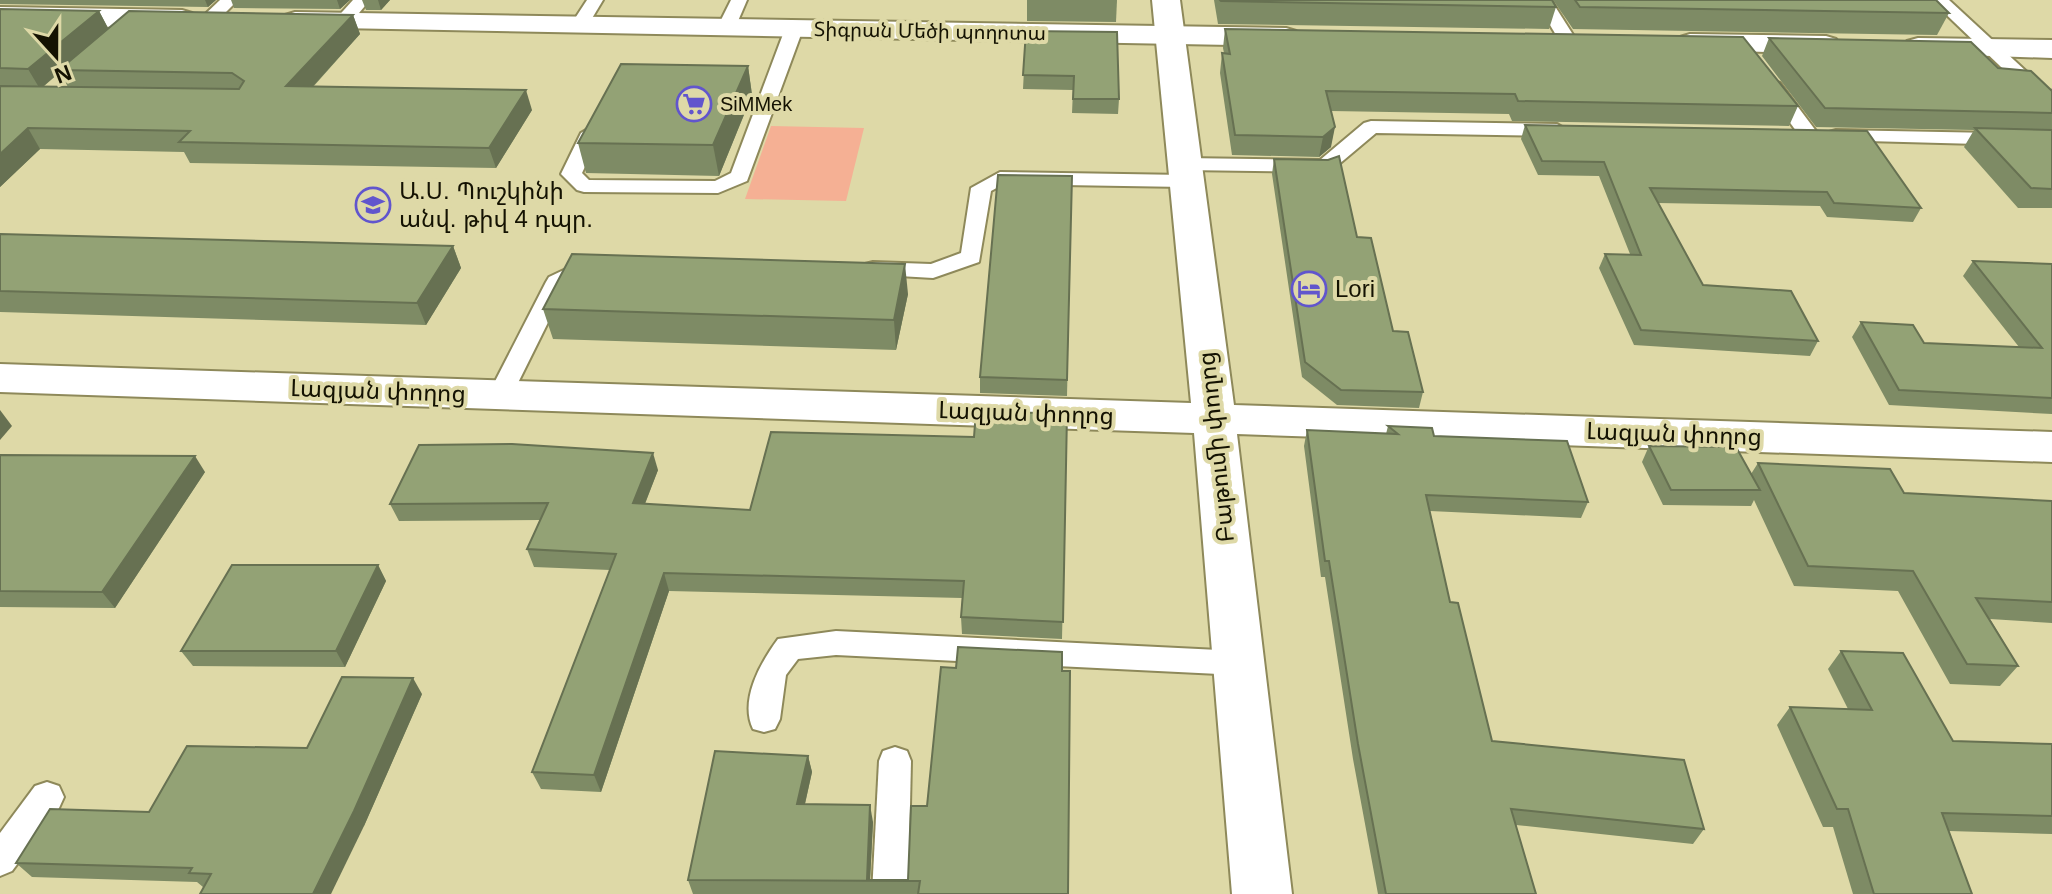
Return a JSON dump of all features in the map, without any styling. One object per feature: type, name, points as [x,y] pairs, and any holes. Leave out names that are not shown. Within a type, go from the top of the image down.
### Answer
[{"type":"street","name":"Տիգրան Մեծի պողոտա","points":[[0,16],[127,27],[208,20],[260,20],[794,29],[1168,18],[1314,37]]},
{"type":"street","name":"Բաթումի փողոց","points":[[1168,18],[1214,418],[1262,894]]},
{"type":"street","points":[[1536,41],[1599,42]]},
{"type":"street","points":[[1661,43],[1751,59],[1849,46]]},
{"type":"street","points":[[1896,46],[2052,49]]},
{"type":"street","name":"Լազյան փողոց","points":[[0,378],[2052,447]]},
{"type":"lane","points":[[208,20],[230,0]]},
{"type":"lane","points":[[342,22],[362,0]]},
{"type":"lane","points":[[579,26],[595,0]]},
{"type":"lane","points":[[726,28],[739,0]]},
{"type":"lane","points":[[1543,0],[1568,41]]},
{"type":"lane","points":[[1939,0],[2052,105]]},
{"type":"lane","points":[[591,133],[571,174],[584,186],[718,187],[740,177],[794,29]]},
{"type":"lane","points":[[1751,59],[1809,135]]},
{"type":"lane","points":[[859,269],[933,271],[971,257],[981,188],[1000,178],[1325,166],[1371,127],[1575,131]]},
{"type":"lane","points":[[1778,134],[2052,140]]},
{"type":"lane","points":[[500,395],[557,282],[594,263],[610,263]]},
{"type":"lane","points":[[764,719],[771,672],[789,648],[836,643],[1239,663]]},
{"type":"lane","points":[[890,894],[895,761]]},
{"type":"lane","points":[[0,860],[47,797]]},
{"type":"shaded area","points":[[771,126],[864,128],[846,201],[745,199]]},
{"type":"building","points":[[1552,0],[1556,7],[1221,1]]},
{"type":"building","points":[[1575,0],[1936,0],[1949,13],[1580,7]]},
{"type":"building","points":[[0,9],[99,11],[28,69],[0,68]]},
{"type":"building","points":[[129,11],[353,15],[286,86],[526,90],[489,148],[179,142],[190,131],[28,128],[0,154],[0,86],[239,89],[244,81],[232,73],[59,70]]},
{"type":"building","points":[[1225,29],[1743,37],[1798,106],[1518,101],[1515,94],[1326,91],[1335,127],[1323,137],[1235,135],[1222,53],[1230,54]]},
{"type":"building","points":[[1026,31],[1117,32],[1119,99],[1073,99],[1074,76],[1023,75]]},
{"type":"building","points":[[1769,38],[1971,42],[1998,68],[2031,71],[2052,91],[2052,113],[1825,108]]},
{"type":"building","points":[[621,64],[748,66],[713,145],[578,143]]},
{"type":"building","points":[[1525,125],[1867,131],[1921,208],[1834,203],[1827,192],[1650,188],[1703,285],[1791,291],[1818,341],[1641,330],[1605,254],[1641,255],[1604,162],[1542,161]]},
{"type":"building","points":[[1975,128],[2052,130],[2052,189],[2031,188]]},
{"type":"building","points":[[1339,156],[1357,237],[1371,238],[1393,331],[1408,332],[1423,392],[1341,390],[1305,362],[1274,159],[1328,160]]},
{"type":"building","points":[[998,175],[1072,176],[1067,380],[980,377]]},
{"type":"building","points":[[0,234],[453,246],[417,303],[0,291]]},
{"type":"building","points":[[572,254],[905,264],[894,320],[543,309]]},
{"type":"building","points":[[1973,261],[2052,264],[2052,398],[1899,390],[1861,322],[1913,325],[1924,343],[2042,348]]},
{"type":"building","points":[[976,411],[1067,414],[1063,622],[961,617],[964,581],[664,573],[594,775],[532,772],[616,554],[527,549],[548,503],[390,504],[419,445],[512,444],[653,453],[633,503],[750,510],[771,432],[974,437]]},
{"type":"building","points":[[1388,426],[1432,428],[1434,436],[1567,441],[1588,502],[1426,495],[1450,602],[1458,603],[1492,741],[1684,760],[1704,829],[1511,809],[1536,894],[1386,894],[1329,561],[1325,561],[1307,430],[1398,434]]},
{"type":"building","points":[[1649,446],[1736,447],[1760,490],[1671,490]]},
{"type":"building","points":[[0,455],[195,456],[102,592],[0,591]]},
{"type":"building","points":[[1758,463],[1890,469],[1904,493],[2052,501],[2052,602],[1976,598],[2018,666],[1967,664],[1913,571],[1808,566]]},
{"type":"building","points":[[232,565],[378,565],[336,651],[181,651]]},
{"type":"building","points":[[958,647],[1062,652],[1062,671],[1070,671],[1068,894],[918,894],[920,881],[688,880],[715,751],[808,756],[797,804],[870,805],[867,880],[908,880],[911,806],[927,806],[941,667],[956,668]]},
{"type":"building","points":[[1841,651],[1903,653],[1953,741],[2052,744],[2052,816],[1942,813],[1972,894],[1874,894],[1848,809],[1837,809],[1790,707],[1872,710]]},
{"type":"building","points":[[342,677],[413,678],[313,894],[200,894],[211,874],[189,873],[192,868],[16,863],[50,809],[149,812],[187,746],[307,748]]},
{"type":"place","name":"SiMMek","points":[[694,104]]},
{"type":"place","name":"Ա.Ս. Պուշկինի անվ. թիվ 4 դպր.","points":[[373,205]]},
{"type":"place","name":"Lori","points":[[1309,289]]}]
